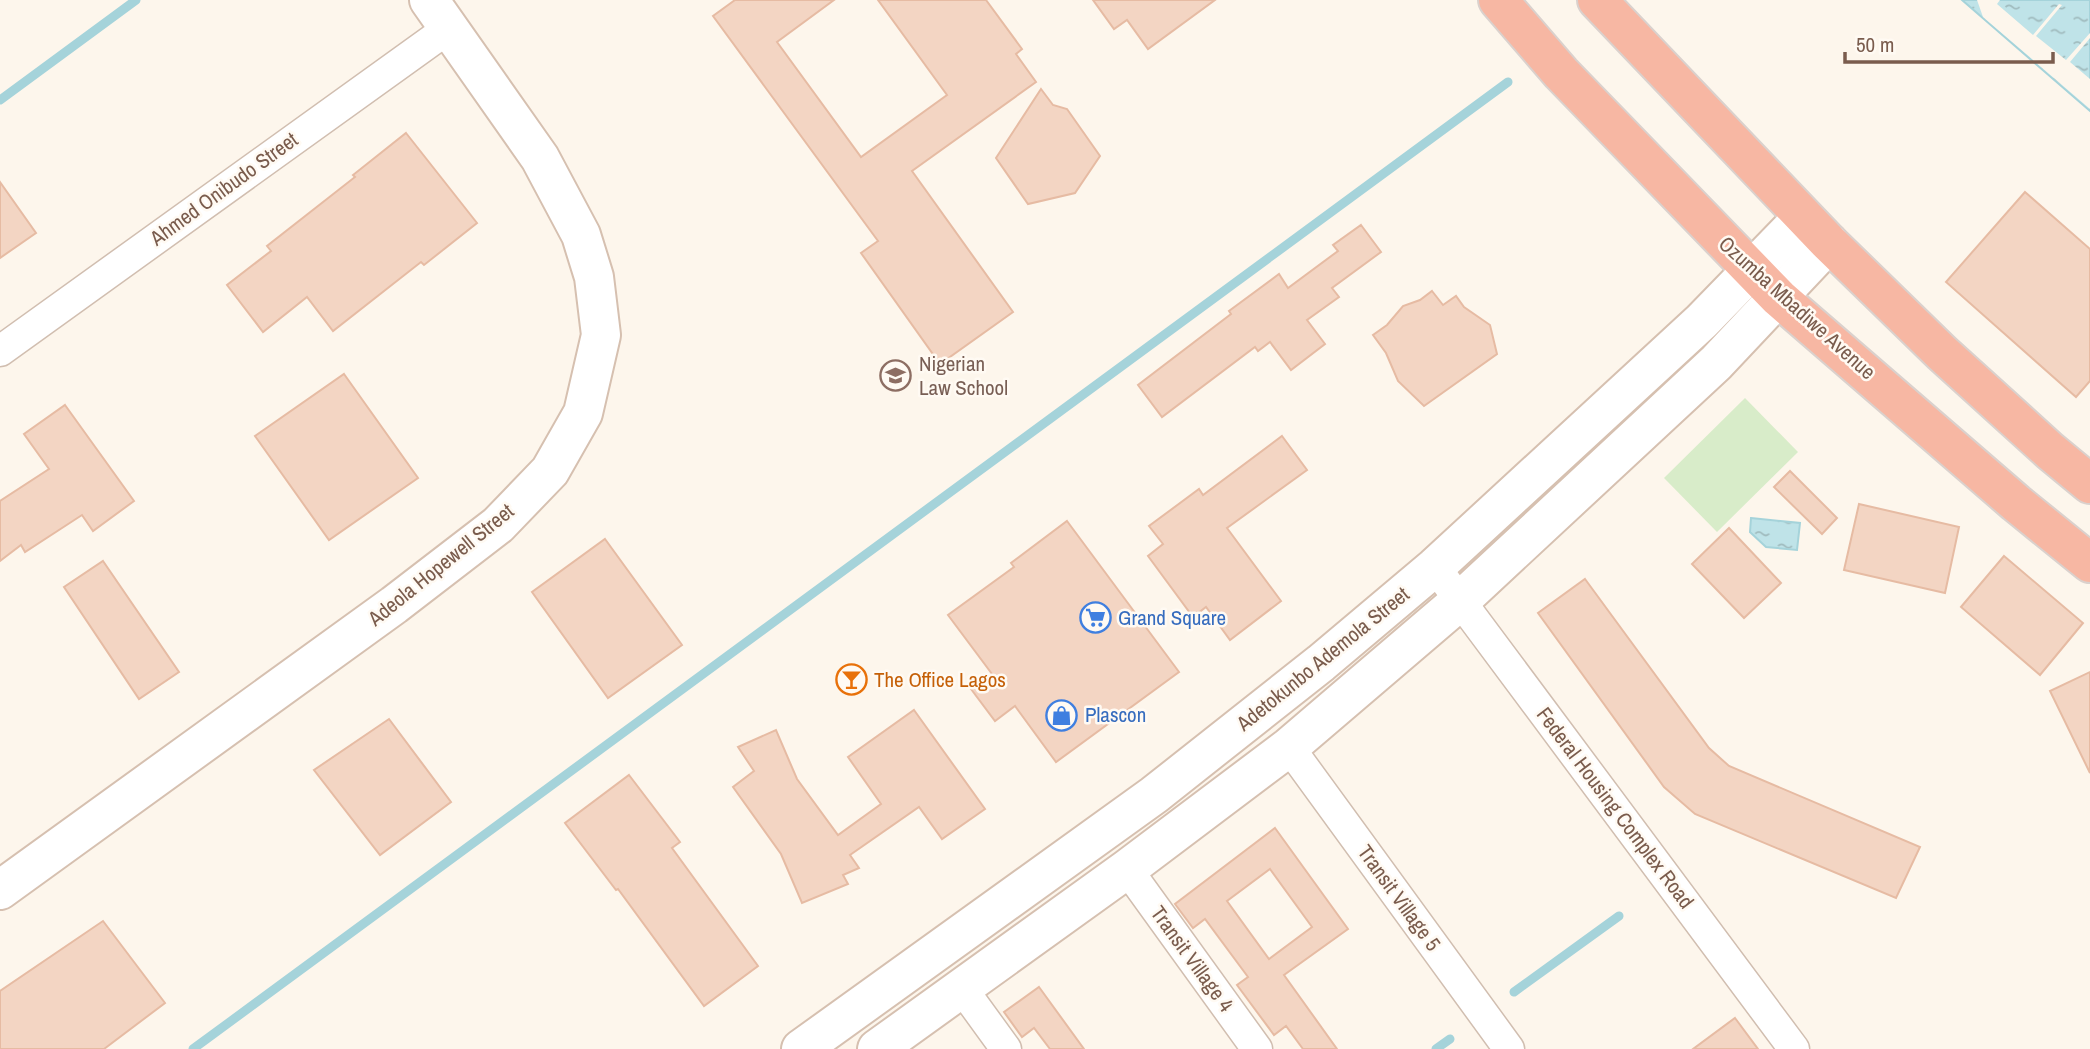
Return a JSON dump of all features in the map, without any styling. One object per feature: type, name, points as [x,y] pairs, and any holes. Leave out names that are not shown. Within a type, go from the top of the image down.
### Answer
[{"type":"highway","name":"Ozumba Mbadiwe Avenue","points":[[1498,0],[1561,73],[1779,298],[2090,564]]},
{"type":"highway","points":[[1597,0],[1816,230],[1942,353],[2090,484]]},
{"type":"main road","name":"Adeola Hopewell Street","points":[[0,890],[383,613],[498,525],[550,471],[583,413],[601,335],[594,277],[581,235],[540,158],[439,14]]},
{"type":"main road","name":"Adetokunbo Ademola Street","points":[[801,1049],[1154,795],[1321,663],[1435,567],[1702,321],[1751,271],[1816,230]]},
{"type":"main road","name":"Adetokunbo Ademola Street","points":[[877,1049],[1127,869],[1289,747],[1461,600],[1716,363],[1779,298],[1816,230]]},
{"type":"street","name":"Ahmed Onibudo Street","points":[[0,351],[439,14]]},
{"type":"street","name":"Federal Housing Complex Road","points":[[1435,567],[1794,1049]]},
{"type":"street","name":"Transit Village 5","points":[[1289,747],[1509,1049]]},
{"type":"street","name":"Transit Village 4","points":[[1127,869],[1257,1049]]},
{"type":"street","points":[[961,987],[1006,1049]]},
{"type":"green space","points":[[1745,398],[1798,452],[1717,532],[1664,478]]},
{"type":"water","points":[[1962,0],[2090,0],[2090,111]]},
{"type":"water","points":[[1751,518],[1800,523],[1797,550],[1766,547],[1750,532]]},
{"type":"pier","points":[[1977,0],[2000,0],[1997,4],[2033,35],[2059,4],[2062,5],[2036,36],[2066,60],[2090,33],[2090,38],[2070,62],[2090,79],[2090,109],[1983,17]]},
{"type":"building","points":[[735,0],[834,0],[777,42],[861,157],[947,95],[878,0],[986,0],[1022,49],[1016,54],[1036,82],[912,171],[1013,312],[940,364],[861,253],[878,241],[713,16]]},
{"type":"building","points":[[1093,0],[1215,0],[1148,49],[1127,20],[1114,29]]},
{"type":"building","points":[[1041,89],[1053,105],[1067,109],[1100,156],[1075,193],[1028,204],[996,158]]},
{"type":"building","points":[[406,133],[477,223],[424,265],[421,262],[333,331],[307,297],[263,332],[227,285],[271,251],[267,246]]},
{"type":"building","points":[[0,182],[36,233],[0,258]]},
{"type":"building","points":[[2025,192],[2090,249],[2090,381],[2076,397],[1946,282]]},
{"type":"building","points":[[1361,225],[1381,252],[1332,288],[1339,297],[1307,320],[1325,344],[1291,370],[1270,342],[1258,351],[1255,347],[1162,417],[1138,385],[1279,274],[1288,288],[1338,251],[1333,245]]},
{"type":"building","points":[[1432,291],[1443,305],[1456,296],[1464,307],[1490,325],[1497,354],[1424,406],[1398,381],[1386,353],[1373,335],[1387,325],[1403,306],[1420,300]]},
{"type":"building","points":[[344,374],[418,478],[329,540],[255,436]]},
{"type":"building","points":[[65,405],[134,501],[93,531],[82,515],[25,552],[21,545],[0,561],[0,501],[49,469],[24,434]]},
{"type":"building","points":[[1282,436],[1307,470],[1227,528],[1281,601],[1230,640],[1206,607],[1193,617],[1148,556],[1163,544],[1149,526],[1199,489],[1203,495]]},
{"type":"building","points":[[1790,471],[1837,518],[1822,534],[1774,487]]},
{"type":"building","points":[[1859,504],[1959,527],[1945,593],[1844,570]]},
{"type":"building","points":[[1067,521],[1179,672],[1056,762],[1015,706],[995,721],[971,689],[992,674],[948,615],[1014,567],[1011,563]]},
{"type":"building","points":[[1729,528],[1781,583],[1744,618],[1692,564]]},
{"type":"building","points":[[605,539],[682,645],[608,698],[532,592]]},
{"type":"building","points":[[2004,556],[2083,623],[2040,675],[1961,607]]},
{"type":"building","points":[[103,561],[179,672],[139,699],[64,587]]},
{"type":"building","points":[[1585,579],[1709,748],[1729,766],[1920,847],[1896,898],[1695,814],[1664,787],[1538,613]]},
{"type":"building","points":[[2090,672],[2090,773],[2050,691]]},
{"type":"building","points":[[914,710],[985,809],[942,839],[919,807],[850,855],[859,868],[843,875],[848,884],[802,903],[781,854],[733,787],[754,771],[738,747],[776,730],[797,779],[838,835],[881,804],[848,757]]},
{"type":"building","points":[[389,719],[451,802],[380,855],[314,770]]},
{"type":"building","points":[[629,775],[680,842],[672,848],[758,966],[704,1006],[618,889],[616,890],[565,823]]},
{"type":"building","points":[[1275,828],[1348,929],[1284,975],[1337,1049],[1303,1049],[1286,1026],[1274,1035],[1237,985],[1248,977],[1205,919],[1193,928],[1175,904]],"holes":[[[1270,869],[1312,927],[1269,959],[1227,901]]]},
{"type":"building","points":[[103,921],[165,1003],[104,1049],[0,1049],[0,991]]},
{"type":"building","points":[[1039,987],[1084,1049],[1050,1049],[1034,1028],[1022,1037],[1004,1012]]},
{"type":"building","points":[[1735,1018],[1758,1049],[1693,1049]]},
{"type":"waterway","points":[[0,100],[136,0]]},
{"type":"waterway","points":[[193,1049],[1508,82]]},
{"type":"waterway","points":[[1514,992],[1619,916]]},
{"type":"waterway","points":[[1436,1049],[1450,1039]]},
{"type":"place","name":"Nigerian Law School","points":[[896,376]]},
{"type":"place","name":"Grand Square","points":[[1095,618]]},
{"type":"place","name":"The Office Lagos","points":[[851,680]]},
{"type":"place","name":"Plascon","points":[[1062,715]]}]
